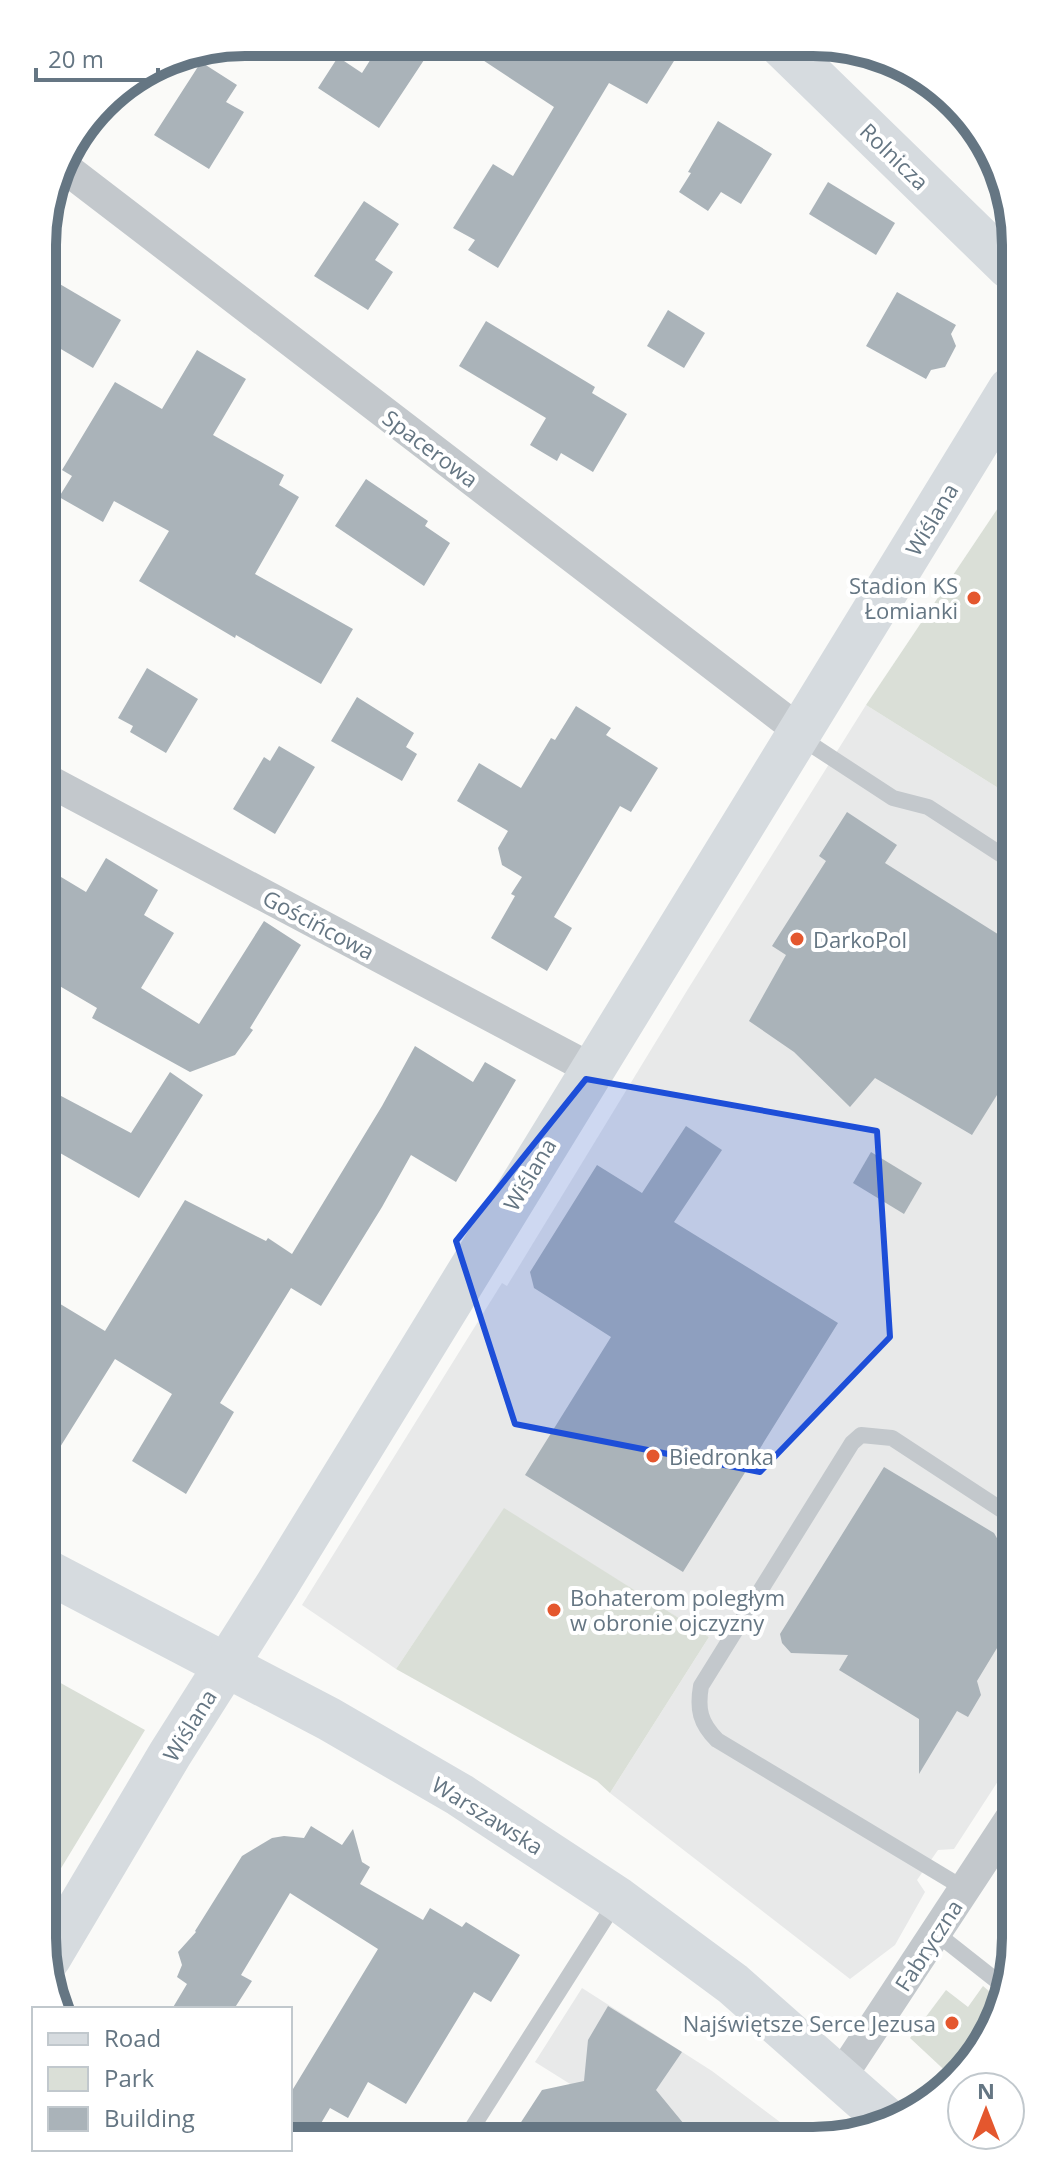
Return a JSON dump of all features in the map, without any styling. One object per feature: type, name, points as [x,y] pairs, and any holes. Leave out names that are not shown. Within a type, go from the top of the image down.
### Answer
[{"type":"street","name":"Rolnicza","points":[[792,56],[1002,260]]},
{"type":"street","name":"Spacerowa","points":[[70,172],[801,732]]},
{"type":"street","name":"Wiślana","points":[[57,1945],[170,1754],[1002,402]]},
{"type":"street","name":"Gościńcowa","points":[[56,785],[593,1070]]},
{"type":"street","name":"Warszawska","points":[[56,1576],[329,1719],[460,1795],[618,1899],[733,1984],[881,2114]]},
{"type":"street","name":"Fabryczna","points":[[840,2078],[1002,1832]]},
{"type":"lane","points":[[801,732],[815,747],[893,798],[928,807],[1002,855]]},
{"type":"lane","points":[[965,1889],[717,1740],[700,1717],[698,1702],[701,1686],[852,1443],[861,1435],[892,1438],[1002,1510]]},
{"type":"lane","points":[[473,2127],[618,1899]]},
{"type":"lane","points":[[936,1933],[997,1981]]},
{"type":"highlighted area","points":[[586,1079],[877,1131],[890,1337],[760,1472],[515,1424],[456,1241]]},
{"type":"shaded area","points":[[866,705],[1002,790],[1002,1775],[954,1849],[938,1850],[917,1880],[925,1892],[895,1945],[850,1979],[610,1793],[709,1637],[504,1509],[396,1669],[302,1605],[502,1283],[507,1286]]},
{"type":"shaded area","points":[[582,1988],[712,2071],[787,2127],[632,2127],[634,2124],[535,2062]]},
{"type":"green space","name":"Stadion KS Łomianki","points":[[1002,502],[1002,790],[866,705]]},
{"type":"green space","points":[[504,1508],[709,1637],[610,1793],[597,1781],[396,1669]]},
{"type":"green space","points":[[56,1680],[145,1730],[56,1876]]},
{"type":"green space","points":[[983,1986],[993,1995],[970,2043],[946,2072],[910,2038],[946,1990],[968,2007]]},
{"type":"building","points":[[373,56],[418,56],[424,60],[379,128],[318,88],[338,57],[362,73]]},
{"type":"building","points":[[477,56],[677,56],[647,104],[609,83],[498,268],[468,250],[475,240],[453,228],[493,164],[513,176],[554,107]]},
{"type":"building","points":[[201,62],[237,85],[226,102],[244,112],[209,169],[154,135]]},
{"type":"building","points":[[718,121],[772,154],[741,204],[721,192],[708,211],[679,192]]},
{"type":"building","points":[[828,182],[895,223],[876,255],[809,214]]},
{"type":"building","points":[[364,201],[399,224],[375,260],[393,272],[368,310],[314,276]]},
{"type":"building","points":[[58,283],[121,320],[93,368],[56,346]]},
{"type":"building","points":[[897,292],[956,325],[951,334],[956,346],[945,367],[931,370],[926,379],[866,346]]},
{"type":"building","points":[[668,310],[705,333],[684,368],[647,346]]},
{"type":"building","points":[[486,321],[595,387],[592,393],[627,414],[593,472],[561,453],[557,461],[530,445],[546,418],[459,366]]},
{"type":"building","points":[[197,350],[246,379],[213,435],[284,475],[279,485],[299,497],[255,574],[353,629],[321,684],[139,581],[169,531],[114,501],[103,522],[59,497],[72,476],[62,470],[115,382],[162,409]]},
{"type":"building","points":[[366,479],[428,521],[425,526],[450,543],[424,586],[335,526]]},
{"type":"building","points":[[147,668],[198,699],[166,753],[130,732],[133,726],[118,718]]},
{"type":"building","points":[[357,697],[414,733],[406,747],[417,754],[402,781],[331,741]]},
{"type":"building","points":[[576,706],[611,728],[606,735],[658,768],[631,812],[620,806],[554,917],[572,928],[547,971],[491,938],[522,877],[502,865],[498,848],[508,831],[457,801],[479,763],[521,788],[551,738],[555,740]]},
{"type":"building","points":[[279,746],[315,767],[275,834],[233,809],[264,757],[270,761]]},
{"type":"building","points":[[847,812],[897,845],[885,863],[1002,937],[1002,1087],[972,1135],[875,1078],[850,1107],[794,1052],[749,1021],[786,955],[772,946],[826,861],[819,856]]},
{"type":"building","points":[[106,858],[158,890],[144,915],[174,933],[141,988],[199,1024],[264,921],[301,945],[250,1028],[253,1030],[235,1055],[190,1072],[92,1018],[97,1008],[56,984],[56,874],[86,892]]},
{"type":"building","points":[[415,1046],[473,1082],[485,1062],[516,1080],[456,1182],[411,1155],[321,1306],[291,1288],[220,1403],[234,1412],[186,1494],[132,1461],[172,1394],[115,1359],[56,1454],[56,1301],[105,1331],[185,1200],[266,1241],[268,1238],[292,1254]]},
{"type":"building","points":[[170,1072],[203,1095],[139,1198],[56,1151],[56,1093],[131,1133]]},
{"type":"building","points":[[686,1126],[722,1150],[674,1222],[838,1323],[683,1572],[525,1475],[611,1337],[534,1288],[530,1272],[597,1165],[642,1193]]},
{"type":"building","points":[[871,1152],[922,1183],[904,1214],[853,1183]]},
{"type":"building","points":[[884,1467],[994,1533],[1002,1547],[1002,1640],[977,1681],[981,1695],[968,1717],[957,1711],[919,1774],[919,1719],[839,1670],[848,1655],[791,1653],[782,1643],[780,1634]]},
{"type":"building","points":[[311,1826],[342,1845],[353,1829],[362,1862],[370,1867],[360,1884],[423,1920],[430,1908],[462,1927],[466,1922],[520,1955],[491,2002],[474,1992],[406,2104],[368,2082],[348,2118],[330,2108],[319,2127],[292,2127],[292,2091],[378,1949],[290,1893],[241,1975],[252,1981],[235,2007],[173,2007],[187,1984],[177,1977],[182,1965],[178,1952],[196,1932],[242,1856],[272,1838],[304,1838]]},
{"type":"building","points":[[608,2006],[682,2052],[656,2090],[686,2127],[518,2127],[542,2090],[584,2081],[588,2040]]},
{"type":"place","name":"Stadion KS Łomianki","points":[[974,598]]},
{"type":"place","name":"DarkoPol","points":[[797,939]]},
{"type":"place","name":"Biedronka","points":[[653,1456]]},
{"type":"place","name":"Bohaterom poległym w obronie ojczyzny","points":[[554,1610]]},
{"type":"place","name":"Najświętsze Serce Jezusa","points":[[952,2023]]}]
